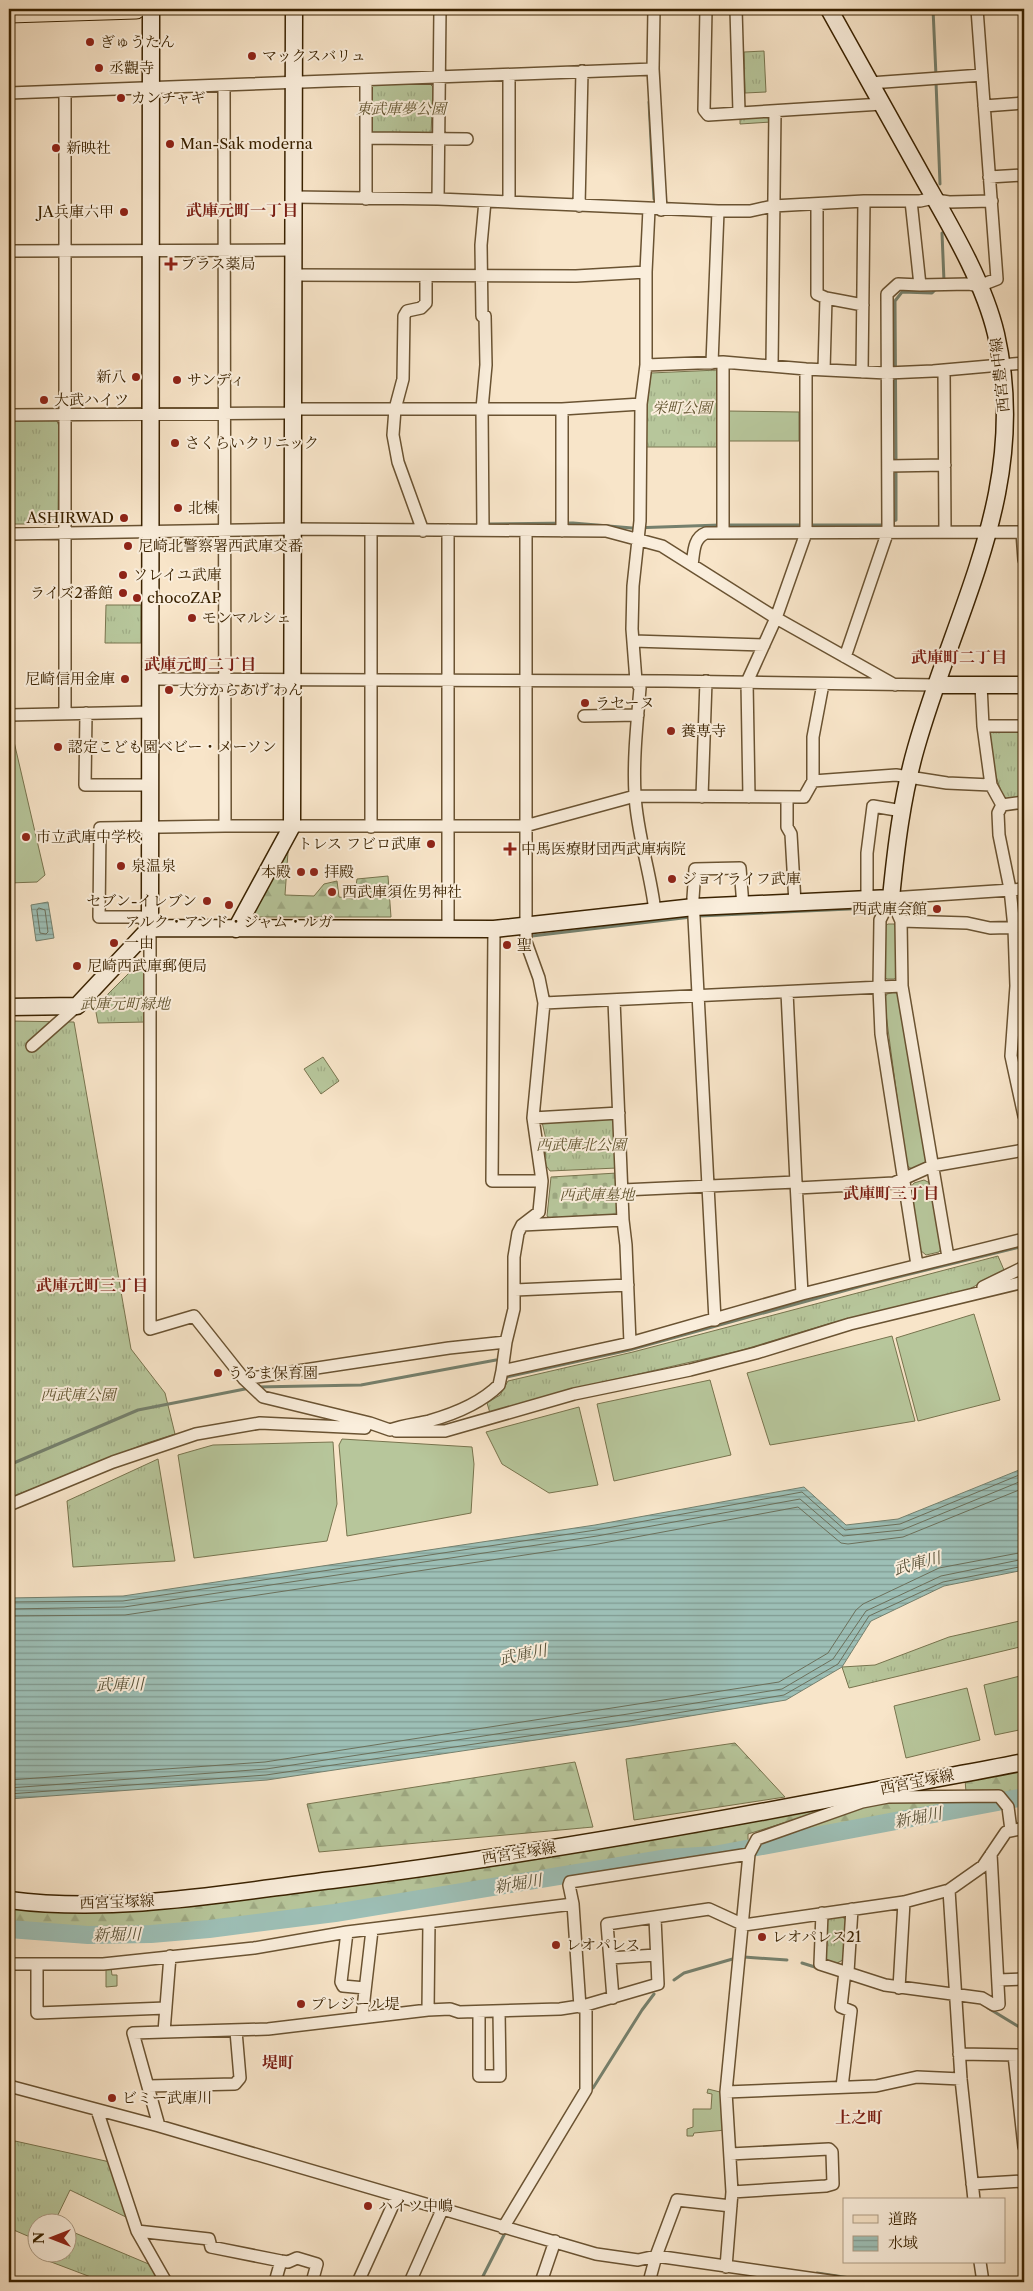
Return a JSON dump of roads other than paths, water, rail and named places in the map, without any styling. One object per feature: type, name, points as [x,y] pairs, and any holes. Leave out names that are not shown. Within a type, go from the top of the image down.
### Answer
[{"type":"main road","points":[[9,13],[136,9]]},
{"type":"street","points":[[151,9],[150,1329],[194,1316],[244,1379],[263,1397],[370,1423],[390,1430],[399,1426],[448,1415],[473,1404],[499,1385],[514,1309],[514,1258],[518,1233],[522,1224],[539,1212],[542,1181],[533,1118],[544,1003],[540,978],[526,942],[526,531]]},
{"type":"street","points":[[236,929],[292,826],[294,679],[294,9]]},
{"type":"street","points":[[438,199],[440,9]]},
{"type":"street","points":[[654,9],[649,69],[655,210],[646,272],[646,365],[641,404],[638,539],[634,586],[633,640],[636,681],[640,688],[635,756],[635,796],[644,859],[652,885],[655,912]]},
{"type":"street","points":[[706,9],[704,110],[708,114],[882,104]]},
{"type":"street","points":[[736,9],[739,112]]},
{"type":"street","name":"西宮豊中線","points":[[829,9],[935,199],[979,286],[996,333],[1005,399],[1005,446],[989,532],[916,748],[902,811],[891,898]]},
{"type":"street","points":[[844,657],[888,531],[887,294],[898,284],[969,284],[979,286],[997,279],[977,9]]},
{"type":"street","points":[[9,93],[649,69]]},
{"type":"street","points":[[579,206],[582,71]]},
{"type":"street","points":[[509,75],[509,202]]},
{"type":"street","points":[[870,83],[982,75]]},
{"type":"street","points":[[366,81],[366,199]]},
{"type":"street","points":[[224,86],[226,413],[223,679],[225,826]]},
{"type":"street","points":[[65,91],[65,713]]},
{"type":"street","points":[[984,106],[1024,103]]},
{"type":"street","points":[[772,366],[775,111]]},
{"type":"street","points":[[366,138],[467,138]]},
{"type":"street","points":[[989,177],[1024,175]]},
{"type":"street","points":[[294,197],[438,199],[655,210],[718,211],[750,211],[773,206],[864,201],[920,201],[935,199],[949,202],[992,201]]},
{"type":"street","points":[[911,200],[920,285]]},
{"type":"street","points":[[483,530],[482,410],[486,336],[485,316],[482,316],[481,276],[485,201]]},
{"type":"street","points":[[862,372],[864,201]]},
{"type":"street","points":[[817,204],[817,294],[826,298],[863,305]]},
{"type":"street","points":[[718,211],[718,362],[723,528]]},
{"type":"street","points":[[9,251],[294,250]]},
{"type":"street","points":[[293,275],[426,277],[576,276],[646,272]]},
{"type":"street","points":[[423,531],[398,462],[393,434],[395,410],[403,379],[404,316],[407,311],[421,308],[426,303],[426,277]]},
{"type":"street","points":[[824,370],[826,298]]},
{"type":"street","points":[[646,365],[718,362],[806,369],[887,372],[944,370],[1024,363]]},
{"type":"street","points":[[748,797],[747,682],[776,618],[806,528],[806,369]]},
{"type":"street","points":[[944,370],[945,532]]},
{"type":"street","points":[[9,415],[287,413],[294,409],[562,409],[641,404]]},
{"type":"street","points":[[562,409],[562,531]]},
{"type":"street","points":[[888,466],[944,465]]},
{"type":"street","points":[[692,565],[696,541],[699,536],[706,532],[723,528],[1023,532],[1024,560]]},
{"type":"street","points":[[9,534],[293,529],[371,531],[606,531],[662,546],[776,618],[895,685]]},
{"type":"street","points":[[448,530],[448,929]]},
{"type":"street","points":[[371,531],[371,827]]},
{"type":"street","points":[[633,640],[764,645]]},
{"type":"street","points":[[151,679],[526,680],[1024,685]]},
{"type":"street","points":[[702,797],[706,682]]},
{"type":"street","points":[[150,928],[141,917],[99,917],[100,828],[525,826],[635,796],[804,797],[813,781],[814,737],[823,684]]},
{"type":"street","points":[[981,686],[983,726],[991,785],[1002,805]]},
{"type":"street","points":[[9,715],[151,712]]},
{"type":"street","points":[[86,713],[85,785],[151,785]]},
{"type":"street","points":[[584,716],[638,715]]},
{"type":"street","points":[[983,726],[1024,726]]},
{"type":"street","points":[[813,781],[896,775],[947,783],[991,785]]},
{"type":"street","points":[[787,797],[787,827],[791,834],[795,903]]},
{"type":"street","points":[[1002,805],[1024,802]]},
{"type":"street","points":[[1002,805],[998,813],[999,835],[1019,927],[1016,986],[1019,1048],[1011,1056],[1024,1116]]},
{"type":"street","points":[[867,899],[867,853],[873,806],[902,811]]},
{"type":"street","points":[[716,1320],[694,907],[695,869],[740,868],[742,906]]},
{"type":"street","points":[[32,1046],[77,1006],[150,928],[494,929],[526,927],[694,907],[891,898],[1024,889]]},
{"type":"street","points":[[891,898],[901,921],[902,986],[948,1257]]},
{"type":"street","points":[[891,898],[880,920],[879,988],[881,1034],[917,1264]]},
{"type":"street","points":[[901,921],[967,923],[990,928],[1019,927]]},
{"type":"street","points":[[494,929],[492,1181],[542,1181]]},
{"type":"street","points":[[544,1003],[902,986]]},
{"type":"street","points":[[787,992],[802,1294]]},
{"type":"street","points":[[614,1000],[630,1343]]},
{"type":"street","points":[[9,1008],[77,1006]]},
{"type":"street","points":[[533,1118],[619,1113]]},
{"type":"street","points":[[623,1190],[894,1183],[932,1166],[1024,1150]]},
{"type":"street","points":[[522,1224],[623,1220]]},
{"type":"street","points":[[502,1371],[630,1343],[802,1294],[1024,1239]]},
{"type":"street","points":[[966,1296],[1024,1267]]},
{"type":"street","points":[[9,1505],[112,1462],[196,1434],[260,1423],[416,1433],[445,1431],[574,1394],[690,1370],[756,1353],[850,1324],[1024,1282]]},
{"type":"street","points":[[515,1290],[628,1285]]},
{"type":"street","points":[[244,1379],[449,1348],[506,1342]]},
{"type":"street","name":"西宮宝塚線","points":[[9,1900],[96,1905],[224,1895],[466,1862],[583,1843],[887,1792],[1024,1762]]},
{"type":"street","points":[[726,2267],[732,2192],[726,2092],[752,1849],[757,1839],[887,1792],[992,1794],[1004,1801],[1011,1830]]},
{"type":"street","points":[[613,1998],[607,1924],[709,1909],[744,1925],[904,1902],[948,1890],[983,1866],[1006,1832],[1024,1828]]},
{"type":"street","points":[[503,2228],[586,2090],[583,2006],[570,1882],[752,1849]]},
{"type":"street","points":[[822,1913],[820,1964],[885,1985],[982,1998],[994,2005],[999,2004],[991,1854]]},
{"type":"street","points":[[948,1890],[959,2079],[974,2198]]},
{"type":"street","points":[[899,1988],[904,1902]]},
{"type":"street","points":[[9,1964],[103,1964],[254,1948],[347,1932],[573,1904]]},
{"type":"street","points":[[842,2088],[851,2011],[841,2007],[847,1972],[852,1909]]},
{"type":"street","points":[[159,2126],[133,2033],[268,2029],[428,2010],[479,2012],[583,2006],[658,1984],[655,1918]]},
{"type":"street","points":[[428,2010],[429,1922]]},
{"type":"street","points":[[362,2018],[372,1930]]},
{"type":"street","points":[[347,1932],[341,1982],[344,1986],[364,1988]]},
{"type":"street","points":[[610,1958],[656,1955]]},
{"type":"street","points":[[164,2032],[170,1956]]},
{"type":"street","points":[[37,1964],[37,2013],[166,2008]]},
{"type":"street","points":[[998,1980],[1024,1979]]},
{"type":"street","points":[[479,2012],[479,2076],[500,2076],[499,2011]]},
{"type":"street","points":[[148,2086],[235,2084],[240,2078],[236,2031]]},
{"type":"street","points":[[959,2054],[1019,2055],[1024,2146]]},
{"type":"street","points":[[726,2092],[876,2086],[918,2077],[959,2079]]},
{"type":"street","points":[[9,2086],[159,2126],[596,2254],[638,2260],[656,2256],[726,2267],[758,2277],[837,2282]]},
{"type":"street","points":[[97,2110],[137,2231],[166,2282]]},
{"type":"street","points":[[730,2154],[829,2148],[832,2152],[833,2184],[732,2192]]},
{"type":"street","points":[[972,2184],[1024,2182]]},
{"type":"street","points":[[358,2282],[397,2196]]},
{"type":"street","points":[[649,2282],[656,2256],[677,2200],[731,2206]]},
{"type":"street","points":[[410,2282],[442,2210]]},
{"type":"street","points":[[137,2231],[209,2239],[211,2247],[288,2262],[297,2258],[317,2264],[312,2282]]},
{"type":"street","points":[[541,2282],[555,2241]]},
{"type":"street","points":[[275,2282],[281,2260]]},
{"type":"street","points":[[980,2264],[982,2282]]},
{"type":"water","points":[[48,902],[54,938],[36,941],[31,905]]},
{"type":"water","name":"武庫川","points":[[1024,1468],[1024,1570],[944,1586],[871,1621],[842,1667],[786,1700],[630,1726],[267,1780],[9,1799],[9,1598],[123,1596],[595,1525],[804,1487],[846,1525],[898,1519]]},
{"type":"waterway","points":[[933,9],[936,76]]},
{"type":"waterway","points":[[936,82],[940,184]]},
{"type":"waterway","points":[[649,102],[654,199]]},
{"type":"waterway","points":[[942,233],[944,281],[942,283]]},
{"type":"waterway","points":[[896,459],[895,301],[902,292],[932,293],[936,289]]},
{"type":"waterway","points":[[893,521],[896,520],[896,473]]},
{"type":"waterway","points":[[486,524],[573,523],[632,528],[720,525]]},
{"type":"waterway","points":[[726,525],[802,525]]},
{"type":"waterway","points":[[809,525],[883,525]]},
{"type":"waterway","points":[[700,916],[871,908]]},
{"type":"waterway","points":[[532,936],[691,917]]},
{"type":"waterway","points":[[507,1377],[629,1350],[865,1285],[1024,1246]]},
{"type":"waterway","points":[[256,1387],[361,1385],[496,1360]]},
{"type":"waterway","points":[[9,1465],[138,1410],[250,1388]]},
{"type":"waterway","name":"新堀川","points":[[9,1929],[88,1935],[151,1934],[209,1929],[335,1913],[668,1858],[714,1855],[1024,1797]]},
{"type":"waterway","points":[[744,1957],[787,1960]]},
{"type":"waterway","points":[[674,1980],[684,1973],[736,1958]]},
{"type":"waterway","points":[[802,1963],[818,1968]]},
{"type":"waterway","points":[[593,2088],[654,1994]]},
{"type":"waterway","points":[[988,2008],[1024,2030]]},
{"type":"waterway","points":[[480,2282],[506,2231]]},
{"type":"waterway","points":[[817,2273],[870,2281]]},
{"type":"place","name":"ぎゅうたん","points":[[90,42]]},
{"type":"place","name":"マックスバリュ","points":[[252,56]]},
{"type":"place","name":"丞觀寺","points":[[99,68]]},
{"type":"place","name":"カンチャギ","points":[[121,98]]},
{"type":"place","name":"Man-Sak moderna","points":[[170,144]]},
{"type":"place","name":"新映社","points":[[56,148]]},
{"type":"place","name":"JA兵庫六甲","points":[[124,212]]},
{"type":"place","name":"プラス薬局","points":[[171,264]]},
{"type":"place","name":"新八","points":[[136,377]]},
{"type":"place","name":"サンディ","points":[[177,380]]},
{"type":"place","name":"大武ハイツ","points":[[44,400]]},
{"type":"place","name":"さくらいクリニック","points":[[175,443]]},
{"type":"place","name":"北棟","points":[[178,508]]},
{"type":"place","name":"ASHIRWAD","points":[[124,518]]},
{"type":"place","name":"尼崎北警察署西武庫交番","points":[[128,546]]},
{"type":"place","name":"ソレイユ武庫","points":[[123,575]]},
{"type":"place","name":"ライズ2番館","points":[[123,593]]},
{"type":"place","name":"chocoZAP","points":[[137,598]]},
{"type":"place","name":"モンマルシェ","points":[[192,618]]},
{"type":"place","name":"尼崎信用金庫","points":[[125,679]]},
{"type":"place","name":"大分からあげ わん","points":[[169,690]]},
{"type":"place","name":"ラセーヌ","points":[[585,703]]},
{"type":"place","name":"養専寺","points":[[671,731]]},
{"type":"place","name":"認定こども園ベビー・メーソン","points":[[58,747]]},
{"type":"place","name":"市立武庫中学校","points":[[26,837]]},
{"type":"place","name":"トレス フビロ武庫","points":[[431,844]]},
{"type":"place","name":"中馬医療財団西武庫病院","points":[[510,849]]},
{"type":"place","name":"泉温泉","points":[[121,866]]},
{"type":"place","name":"本殿","points":[[301,872]]},
{"type":"place","name":"拝殿","points":[[314,872]]},
{"type":"place","name":"ジョイライフ武庫","points":[[672,879]]},
{"type":"place","name":"西武庫須佐男神社","points":[[332,892]]},
{"type":"place","name":"セブン-イレブン","points":[[207,901]]},
{"type":"place","name":"アルク・アンド・ジャム・ルガ","points":[[229,905]]},
{"type":"place","name":"西武庫会館","points":[[937,909]]},
{"type":"place","name":"一由","points":[[114,943]]},
{"type":"place","name":"聖","points":[[507,945]]},
{"type":"place","name":"尼崎西武庫郵便局","points":[[77,966]]},
{"type":"place","name":"うるま保育園","points":[[218,1373]]},
{"type":"place","name":"レオパレス21","points":[[762,1937]]},
{"type":"place","name":"レオパレス","points":[[556,1945]]},
{"type":"place","name":"プレジール堤","points":[[301,2004]]},
{"type":"place","name":"ビミー武庫川","points":[[112,2098]]},
{"type":"place","name":"ハイツ中嶋","points":[[368,2206]]},
{"type":"district","name":"武庫元町一丁目","points":[[242,210]]},
{"type":"district","name":"武庫町二丁目","points":[[959,657]]},
{"type":"district","name":"武庫元町二丁目","points":[[200,664]]},
{"type":"district","name":"武庫町三丁目","points":[[891,1193]]},
{"type":"district","name":"武庫元町三丁目","points":[[92,1285]]},
{"type":"district","name":"堤町","points":[[278,2062]]},
{"type":"district","name":"上之町","points":[[859,2117]]},
{"type":"park label","name":"東武庫夢公園","points":[[401,109]]},
{"type":"park label","name":"栄町公園","points":[[682,408]]},
{"type":"park label","name":"武庫元町緑地","points":[[125,1004]]},
{"type":"park label","name":"西武庫北公園","points":[[581,1145]]},
{"type":"park label","name":"西武庫墓地","points":[[597,1195]]},
{"type":"park label","name":"西武庫公園","points":[[78,1395]]}]
